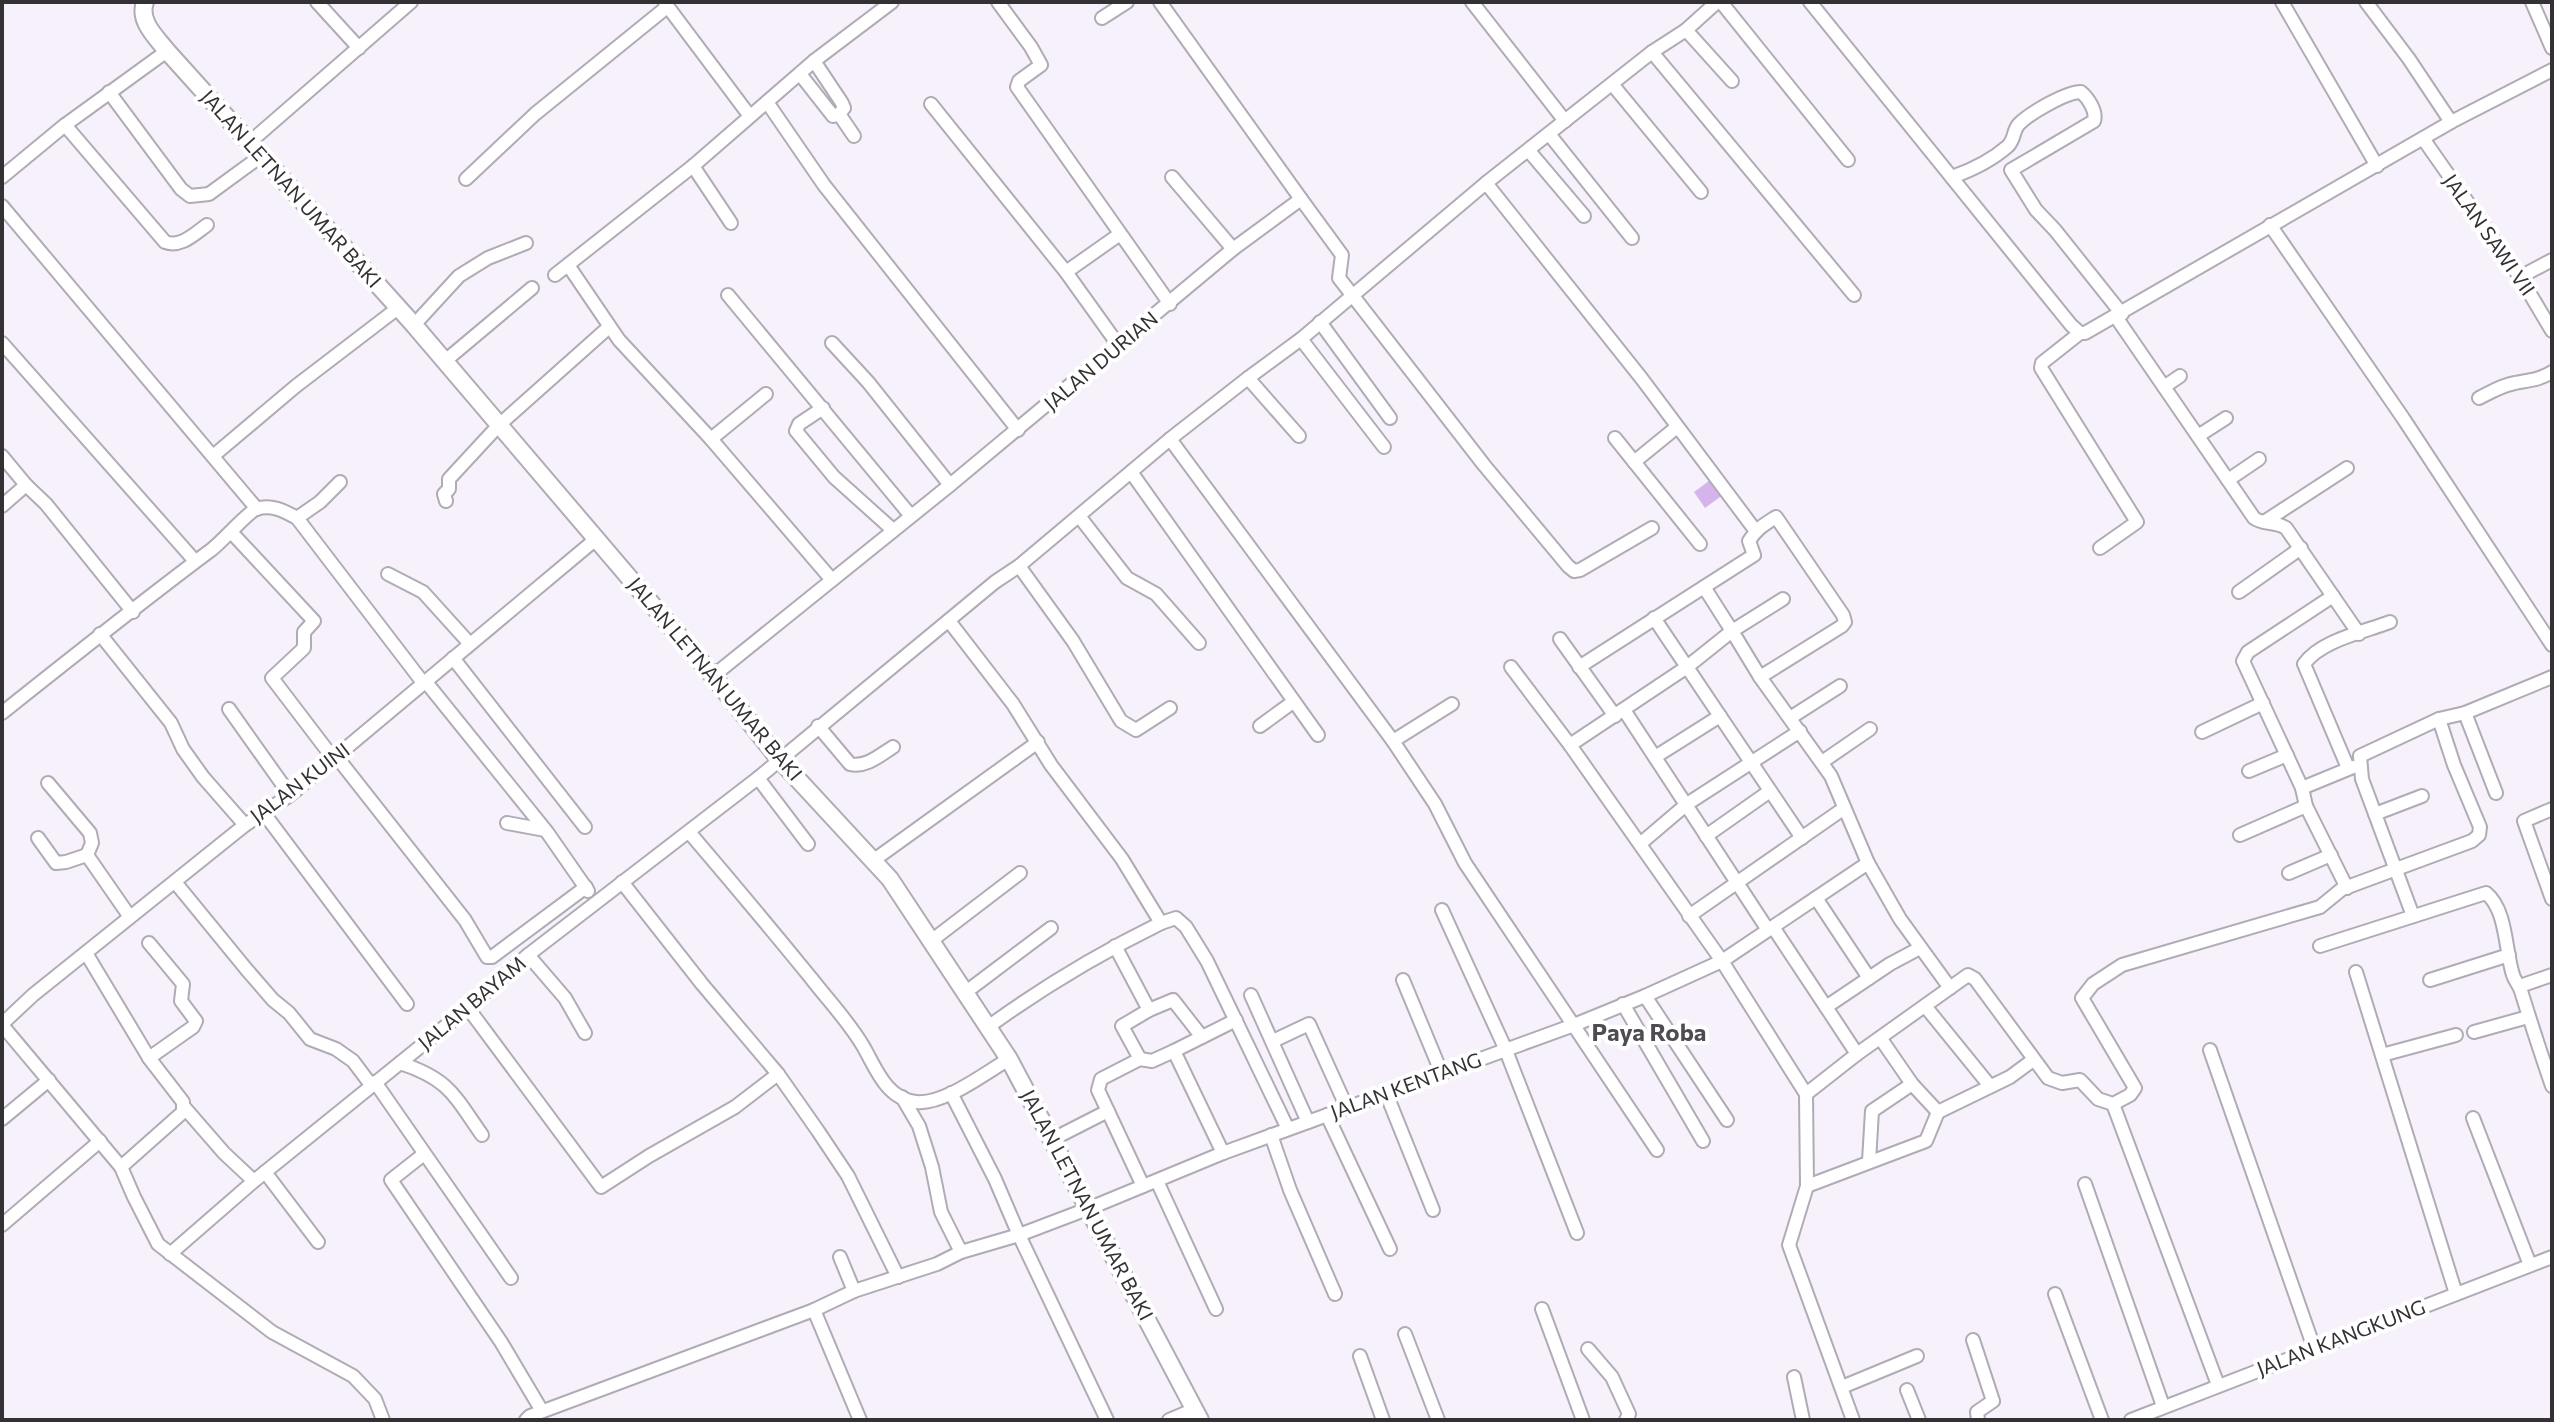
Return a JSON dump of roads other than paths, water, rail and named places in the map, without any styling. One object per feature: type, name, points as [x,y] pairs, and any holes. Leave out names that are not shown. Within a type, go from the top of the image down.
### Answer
[{"type":"street","name":"JALAN LETNAN UMAR BAKI","points":[[145,2],[142,11],[144,20],[167,51],[414,325],[713,676],[779,759],[890,879],[1009,1059],[1197,1414]]},
{"type":"street","points":[[317,2],[359,48]]},
{"type":"street","points":[[250,142],[411,2]]},
{"type":"street","points":[[555,275],[693,166],[814,61],[892,2]]},
{"type":"street","points":[[998,2],[1041,65],[1019,81],[1017,87],[1170,304]]},
{"type":"street","points":[[1102,18],[1127,2]]},
{"type":"street","points":[[1160,2],[1340,251],[1342,259],[1338,274],[1353,296],[1484,465],[1570,569],[1577,571],[1586,568],[1652,528]]},
{"type":"street","points":[[1472,2],[1565,121]]},
{"type":"street","points":[[1719,2],[1848,160]]},
{"type":"street","name":"JALAN BAYAM","points":[[170,1254],[528,955],[758,778],[1170,439],[1301,339],[1486,183],[1719,2]]},
{"type":"street","points":[[1810,2],[2080,333]]},
{"type":"street","points":[[2282,2],[2377,166]]},
{"type":"street","points":[[2366,2],[2451,122]]},
{"type":"street","points":[[2532,2],[2552,48]]},
{"type":"street","points":[[466,179],[535,114],[666,5],[749,115]]},
{"type":"street","points":[[1686,30],[1732,81]]},
{"type":"street","points":[[2,158],[6,173],[65,125],[167,51]]},
{"type":"street","points":[[1652,52],[1854,295]]},
{"type":"street","points":[[800,74],[833,116],[839,114],[844,108],[842,103],[814,61]]},
{"type":"street","points":[[2100,548],[2137,522],[2041,368],[2042,363],[2080,333],[2092,331],[2451,122],[2552,70]]},
{"type":"street","points":[[1612,84],[1701,192]]},
{"type":"street","points":[[109,92],[181,189],[190,196],[209,194],[261,156]]},
{"type":"street","points":[[1952,177],[1984,162],[2009,145],[2016,127],[2026,119],[2069,93],[2084,94],[2095,113],[2094,121],[2011,170],[2036,210],[2074,252],[2119,315],[2254,518],[2286,528],[2359,634]]},
{"type":"street","points":[[767,102],[824,185],[1018,430]]},
{"type":"street","points":[[931,104],[1066,272],[1119,346]]},
{"type":"street","points":[[839,114],[854,136]]},
{"type":"street","points":[[65,125],[165,242],[182,243],[207,225]]},
{"type":"street","points":[[1549,134],[1632,238]]},
{"type":"street","name":"JALAN SAWI VII","points":[[2424,140],[2520,277],[2552,331]]},
{"type":"street","points":[[1529,151],[1584,216]]},
{"type":"street","points":[[693,166],[731,223]]},
{"type":"street","points":[[1172,177],[1233,249]]},
{"type":"street","points":[[1486,183],[1755,530]]},
{"type":"street","name":"JALAN DURIAN","points":[[713,676],[1018,430],[1233,249],[1301,199]]},
{"type":"street","points":[[2,206],[257,509]]},
{"type":"street","points":[[2270,225],[2411,430],[2552,645]]},
{"type":"street","points":[[1066,272],[1120,234]]},
{"type":"street","points":[[414,325],[459,276],[488,258],[526,243]]},
{"type":"street","points":[[2520,277],[2552,260]]},
{"type":"street","points":[[568,265],[609,327],[711,439],[832,580]]},
{"type":"street","points":[[445,361],[532,288]]},
{"type":"street","points":[[728,295],[911,516]]},
{"type":"street","points":[[213,456],[296,386],[398,308]]},
{"type":"street","points":[[1320,322],[1390,418]]},
{"type":"street","points":[[446,501],[444,494],[449,489],[449,479],[498,426],[609,327]]},
{"type":"street","points":[[1301,339],[1384,447]]},
{"type":"street","points":[[2,343],[195,561]]},
{"type":"street","points":[[832,343],[868,382],[950,485]]},
{"type":"street","points":[[2479,398],[2498,388],[2530,382],[2552,372]]},
{"type":"street","points":[[2164,387],[2180,376]]},
{"type":"street","points":[[1248,378],[1299,436]]},
{"type":"street","points":[[711,439],[766,394]]},
{"type":"street","points":[[823,408],[799,424],[796,431],[834,477],[893,530]]},
{"type":"street","points":[[2198,436],[2226,418]]},
{"type":"street","points":[[1634,462],[1677,427]]},
{"type":"street","points":[[1615,438],[1700,544]]},
{"type":"street","points":[[1170,439],[1393,741],[1435,804],[1465,863],[1657,1150]]},
{"type":"street","points":[[2,456],[46,504],[133,612]]},
{"type":"street","points":[[2228,480],[2259,459]]},
{"type":"street","points":[[2264,522],[2347,468]]},
{"type":"street","points":[[1131,472],[1318,735]]},
{"type":"street","points":[[297,518],[320,502],[340,482]]},
{"type":"street","points":[[2,506],[26,485]]},
{"type":"street","points":[[2,713],[232,533],[257,509],[279,508],[297,518],[425,683],[545,830],[596,904]]},
{"type":"street","points":[[1079,516],[1127,578],[1156,594],[1199,643]]},
{"type":"street","points":[[1579,667],[1754,555],[1749,541],[1755,530],[1776,517],[1845,622],[1760,677]]},
{"type":"street","points":[[232,533],[314,621],[304,632],[304,648],[272,678],[465,920],[487,957],[492,957],[586,887]]},
{"type":"street","name":"JALAN KUINI","points":[[2,1024],[33,995],[245,825],[290,795],[596,539]]},
{"type":"street","points":[[2239,592],[2301,548]]},
{"type":"street","points":[[1019,566],[1073,641],[1121,721],[1136,730],[1170,708]]},
{"type":"street","points":[[388,574],[423,592],[470,644]]},
{"type":"street","points":[[1704,587],[1760,677],[1822,762],[1868,863],[1900,919],[1950,988]]},
{"type":"street","points":[[2333,596],[2244,656],[2243,661],[2302,788],[2306,806],[2347,888]]},
{"type":"street","points":[[1570,745],[1687,667],[1732,631],[1783,599]]},
{"type":"street","points":[[1654,618],[1802,838]]},
{"type":"street","points":[[949,621],[1013,704],[1051,765],[1122,859],[1161,923]]},
{"type":"street","points":[[2390,622],[2324,647],[2304,664],[2375,814],[2413,916]]},
{"type":"street","points":[[100,634],[171,723],[183,749],[203,777],[245,825]]},
{"type":"street","points":[[1560,639],[1579,667],[1655,757],[1736,882],[1857,1054]]},
{"type":"street","points":[[453,658],[585,827]]},
{"type":"street","points":[[1511,667],[1570,745],[1722,961],[1806,1094],[1807,1186],[1789,1245],[1853,1420]]},
{"type":"street","points":[[2302,788],[2354,766],[2360,756],[2439,719],[2465,713],[2552,677]]},
{"type":"street","points":[[1790,718],[1840,686]]},
{"type":"street","points":[[1260,726],[1293,702]]},
{"type":"street","points":[[2202,732],[2263,703]]},
{"type":"street","points":[[1393,741],[1452,704]]},
{"type":"street","points":[[229,709],[290,795]]},
{"type":"street","points":[[2465,713],[2496,793]]},
{"type":"street","points":[[1655,757],[1720,716]]},
{"type":"street","points":[[1806,1094],[1964,977],[1971,976],[2048,1078],[2062,1083],[2080,1080],[2098,1099],[2113,1104],[2130,1095],[2135,1088],[2082,998],[2086,990],[2122,965],[2320,907],[2347,888],[2472,841],[2479,835],[2480,827],[2439,719]]},
{"type":"street","points":[[818,726],[855,766],[863,765],[893,747]]},
{"type":"street","points":[[1822,762],[1870,729]]},
{"type":"street","points":[[1640,844],[1687,804],[1800,731]]},
{"type":"street","points":[[874,860],[1038,742]]},
{"type":"street","points":[[2249,771],[2287,755]]},
{"type":"street","points":[[758,778],[808,844]]},
{"type":"street","points":[[48,783],[90,833],[92,840],[87,855]]},
{"type":"street","points":[[1706,836],[1770,791]]},
{"type":"street","points":[[2375,814],[2422,796]]},
{"type":"street","points":[[2240,835],[2306,806]]},
{"type":"street","points":[[1689,916],[1843,809]]},
{"type":"street","points":[[2552,809],[2524,821],[2552,899]]},
{"type":"street","points":[[263,812],[407,1004]]},
{"type":"street","points":[[507,823],[545,830]]},
{"type":"street","points":[[689,832],[861,1042],[885,1085],[902,1097],[917,1102],[951,1093],[1009,1059]]},
{"type":"street","points":[[38,838],[56,863],[87,855]]},
{"type":"street","points":[[87,855],[130,917]]},
{"type":"street","points":[[2289,873],[2331,855]]},
{"type":"street","name":"JALAN KENTANG","points":[[526,1420],[542,1411],[814,1310],[854,1291],[937,1264],[961,1252],[1019,1235],[1223,1153],[1574,1025],[1645,996],[1722,961],[1868,863]]},
{"type":"street","points":[[931,941],[1020,873]]},
{"type":"street","points":[[175,882],[247,970],[310,1039],[336,1049],[353,1061],[373,1084],[511,1278]]},
{"type":"street","points":[[622,882],[778,1074],[848,1176],[898,1277]]},
{"type":"street","points":[[2320,946],[2486,893],[2493,899],[2498,912],[2513,975],[2520,986],[2552,1086]]},
{"type":"street","points":[[1816,898],[1869,978]]},
{"type":"street","points":[[1442,910],[1505,1048],[1577,1233]]},
{"type":"street","points":[[988,1027],[1043,987],[1115,946],[1176,918],[1186,927],[1207,961],[1288,1129]]},
{"type":"street","points":[[966,992],[1051,928]]},
{"type":"street","points":[[149,943],[183,984],[181,1001],[196,1021],[193,1027],[149,1058]]},
{"type":"street","points":[[1115,946],[1149,1010]]},
{"type":"street","points":[[1826,1007],[1920,948]]},
{"type":"street","points":[[86,953],[149,1058],[184,1107],[224,1153],[254,1181]]},
{"type":"street","points":[[528,955],[565,998],[585,1033]]},
{"type":"street","points":[[2430,980],[2509,955]]},
{"type":"street","points":[[2356,972],[2456,1294]]},
{"type":"street","points":[[2520,986],[2552,975]]},
{"type":"street","points":[[1403,980],[1442,1074]]},
{"type":"street","points":[[1251,995],[1308,1122]]},
{"type":"street","points":[[1645,996],[1727,1120]]},
{"type":"street","points":[[1140,1059],[1122,1026],[1173,1000],[1202,1037]]},
{"type":"street","points":[[1623,1004],[1703,1141]]},
{"type":"street","points":[[1925,1006],[1990,1086]]},
{"type":"street","points":[[468,1008],[601,1187],[735,1107],[778,1074]]},
{"type":"street","points":[[2474,1032],[2528,1017]]},
{"type":"street","points":[[1143,1186],[1098,1090],[1101,1079],[1140,1059],[1152,1061],[1236,1020]]},
{"type":"street","points":[[2,1024],[121,1167],[158,1244],[272,1332],[353,1376],[375,1399],[383,1420]]},
{"type":"street","points":[[1273,1041],[1309,1024],[1347,1108]]},
{"type":"street","points":[[2382,1055],[2456,1035]]},
{"type":"street","points":[[1881,1039],[1912,1084],[1938,1112]]},
{"type":"street","points":[[2210,1050],[2314,1348]]},
{"type":"street","points":[[1174,1051],[1223,1153]]},
{"type":"street","points":[[1807,1186],[1926,1141],[1938,1112],[2010,1077],[2033,1060]]},
{"type":"street","points":[[400,1063],[440,1081],[482,1135]]},
{"type":"street","points":[[2,1119],[49,1080]]},
{"type":"street","points":[[1869,1161],[1872,1111],[1912,1084]]},
{"type":"street","points":[[951,1093],[990,1168],[1107,1420]]},
{"type":"street","points":[[1386,1093],[1433,1210]]},
{"type":"street","points":[[902,1097],[919,1126],[932,1167],[941,1212],[961,1252]]},
{"type":"street","points":[[2113,1104],[2218,1385]]},
{"type":"street","points":[[121,1167],[179,1116],[184,1107]]},
{"type":"street","points":[[1053,1139],[1108,1111]]},
{"type":"street","points":[[1327,1115],[1390,1249]]},
{"type":"street","points":[[2473,1118],[2530,1265]]},
{"type":"street","points":[[1271,1135],[1290,1190],[1335,1294]]},
{"type":"street","points":[[2,1225],[100,1141]]},
{"type":"street","points":[[424,1154],[391,1180],[501,1342],[542,1411]]},
{"type":"street","points":[[265,1172],[318,1242]]},
{"type":"street","points":[[1157,1181],[1216,1309]]},
{"type":"street","points":[[2085,1184],[2163,1406]]},
{"type":"street","points":[[840,1257],[854,1291]]},
{"type":"street","name":"JALAN KANGKUNG","points":[[2131,1420],[2552,1257]]},
{"type":"street","points":[[2055,1294],[2102,1420]]},
{"type":"street","points":[[1542,1309],[1583,1420]]},
{"type":"street","points":[[814,1310],[860,1420]]},
{"type":"street","points":[[1405,1334],[1438,1420]]},
{"type":"street","points":[[1973,1340],[1993,1401],[1977,1412],[1978,1420]]},
{"type":"street","points":[[1588,1349],[1621,1392],[1629,1414],[1626,1420]]},
{"type":"street","points":[[1360,1356],[1383,1420]]},
{"type":"street","points":[[1842,1387],[1917,1356]]},
{"type":"street","points":[[1794,1377],[1803,1420]]},
{"type":"street","points":[[1907,1390],[1919,1420]]},
{"type":"street","points":[[1169,1420],[1197,1414]]},
{"type":"district","name":"Paya Roba","points":[[1649,1033]]}]
